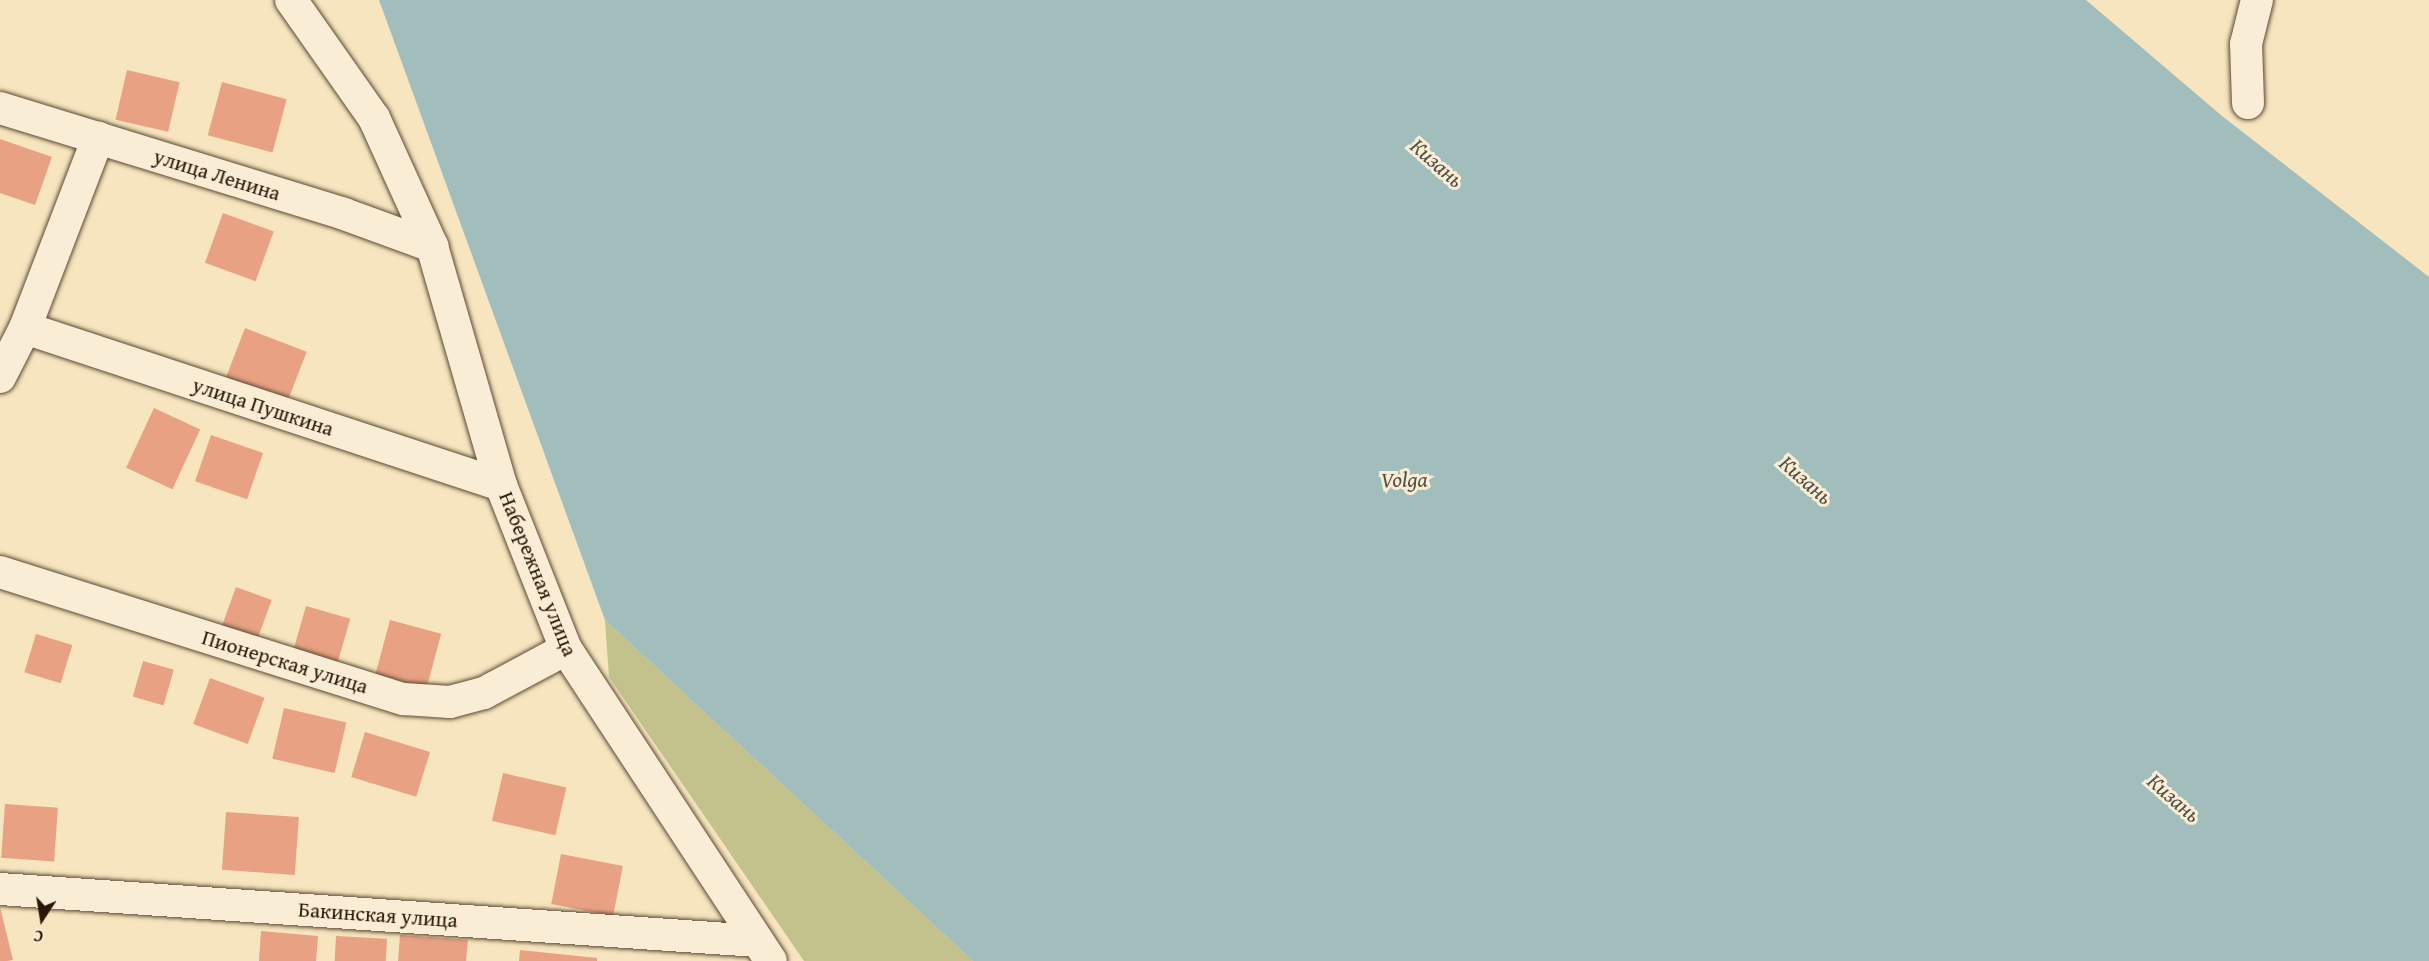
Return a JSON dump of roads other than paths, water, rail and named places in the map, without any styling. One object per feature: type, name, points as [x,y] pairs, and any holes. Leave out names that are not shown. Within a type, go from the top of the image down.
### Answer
[{"type":"street","name":"Набережная улица","points":[[291,0],[374,118],[432,246],[501,485],[566,649],[764,951]]},
{"type":"street","points":[[2248,103],[2246,44],[2257,0]]},
{"type":"street","name":"улица Ленина","points":[[0,108],[344,214],[432,246]]},
{"type":"street","points":[[0,377],[25,328],[98,138]]},
{"type":"street","name":"улица Пушкина","points":[[25,328],[501,485]]},
{"type":"street","name":"Пионерская улица","points":[[0,572],[404,699],[450,702],[484,693],[566,649]]},
{"type":"street","name":"Бакинская улица","points":[[0,889],[764,951]]},
{"type":"water","name":"Volga","points":[[379,0],[2086,0],[2222,116],[2429,277],[2429,961],[973,961],[605,620]]},
{"type":"water label","name":"Кизань","points":[[1437,163]]},
{"type":"water label","name":"Кизань","points":[[1806,480]]},
{"type":"water label","name":"Кизань","points":[[2174,798]]}]
